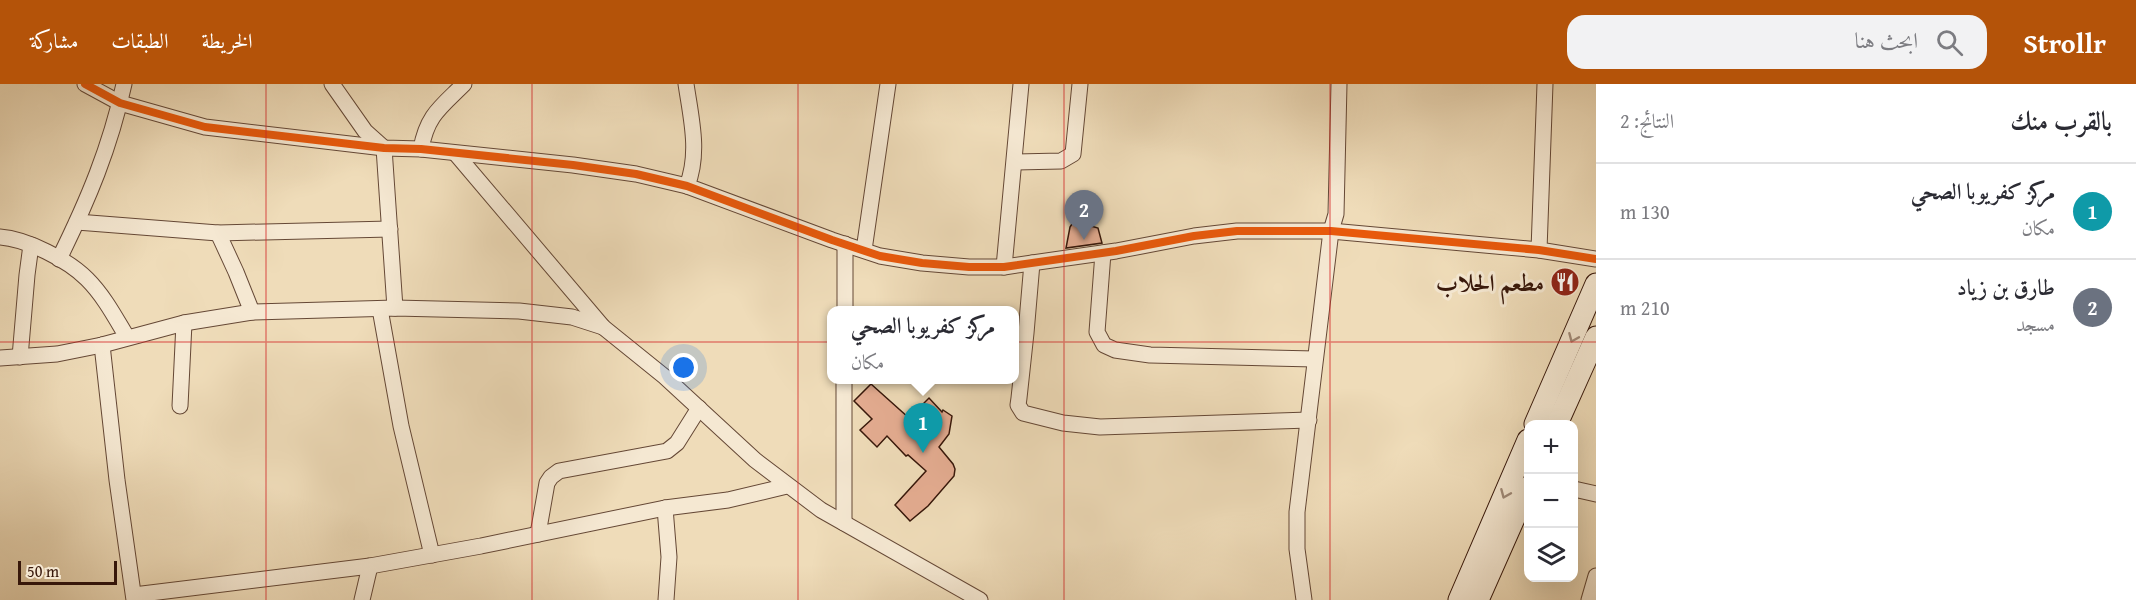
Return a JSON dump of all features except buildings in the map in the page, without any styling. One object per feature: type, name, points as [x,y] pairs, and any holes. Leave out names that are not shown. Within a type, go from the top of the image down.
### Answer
[{"type":"main road","points":[[1558,420],[1567,378],[1596,284]]},
{"type":"main road","points":[[1538,420],[1596,337]]},
{"type":"main road","points":[[1460,600],[1524,449]]},
{"type":"main road","points":[[1478,600],[1524,497]]},
{"type":"street","points":[[85,84],[120,103],[205,127],[384,148],[421,149],[607,169],[687,186],[880,256],[922,263],[1004,267],[1103,253],[1216,232],[1331,231],[1539,250],[1596,259]]},
{"type":"street","points":[[59,259],[105,155],[124,84]]},
{"type":"street","points":[[332,84],[365,131],[384,148],[390,229],[388,308],[401,426],[432,555]]},
{"type":"street","points":[[421,149],[426,125],[464,84]]},
{"type":"street","points":[[686,84],[694,142],[692,168],[687,186]]},
{"type":"street","points":[[864,250],[888,84]]},
{"type":"street","points":[[1004,267],[1021,84]]},
{"type":"street","points":[[1015,162],[1061,162],[1072,154],[1080,84]]},
{"type":"street","points":[[1304,600],[1297,549],[1297,512],[1331,231],[1336,214],[1339,84]]},
{"type":"street","points":[[1539,250],[1545,84]]},
{"type":"street","points":[[456,154],[603,327],[647,361],[755,460],[821,510],[980,600]]},
{"type":"street","points":[[77,222],[218,233],[390,229]]},
{"type":"street","points":[[218,233],[252,312]]},
{"type":"street","points":[[0,237],[31,245],[59,259],[87,279],[106,302],[127,337]]},
{"type":"street","points":[[845,244],[845,306]]},
{"type":"street","points":[[20,357],[31,245]]},
{"type":"street","points":[[1103,253],[1096,332],[1104,345],[1115,350],[1150,355],[1315,359]]},
{"type":"street","points":[[1032,263],[1018,405],[1023,413],[1063,423],[1100,427],[1309,420]]},
{"type":"street","points":[[0,358],[57,354],[102,345],[184,323],[252,312],[388,308],[544,312],[572,317],[603,327]]},
{"type":"street","points":[[180,406],[184,323]]},
{"type":"street","points":[[102,345],[117,480],[134,597],[370,566],[664,508],[728,500],[788,486]]},
{"type":"street","points":[[844,384],[844,523]]},
{"type":"street","points":[[538,534],[547,483],[551,477],[559,471],[667,451],[677,444],[699,408]]},
{"type":"street","points":[[1578,490],[1596,494]]},
{"type":"street","points":[[664,508],[669,557],[666,600]]},
{"type":"street","points":[[362,600],[370,566]]},
{"type":"street","points":[[1589,600],[1596,576]]},
{"type":"cycle path","points":[[85,84],[120,103],[205,127],[384,148],[421,149],[573,165],[636,174],[687,186],[880,256],[922,263],[1004,267],[1237,231],[1331,231],[1539,250],[1596,259]]},
{"type":"place","name":"طارق بن زياد","points":[[1084,240]]},
{"type":"place","name":"مطعم الحلاب","points":[[1565,282]]},
{"type":"place","name":"مركز كفريوبا الصحي","points":[[923,453]]}]
